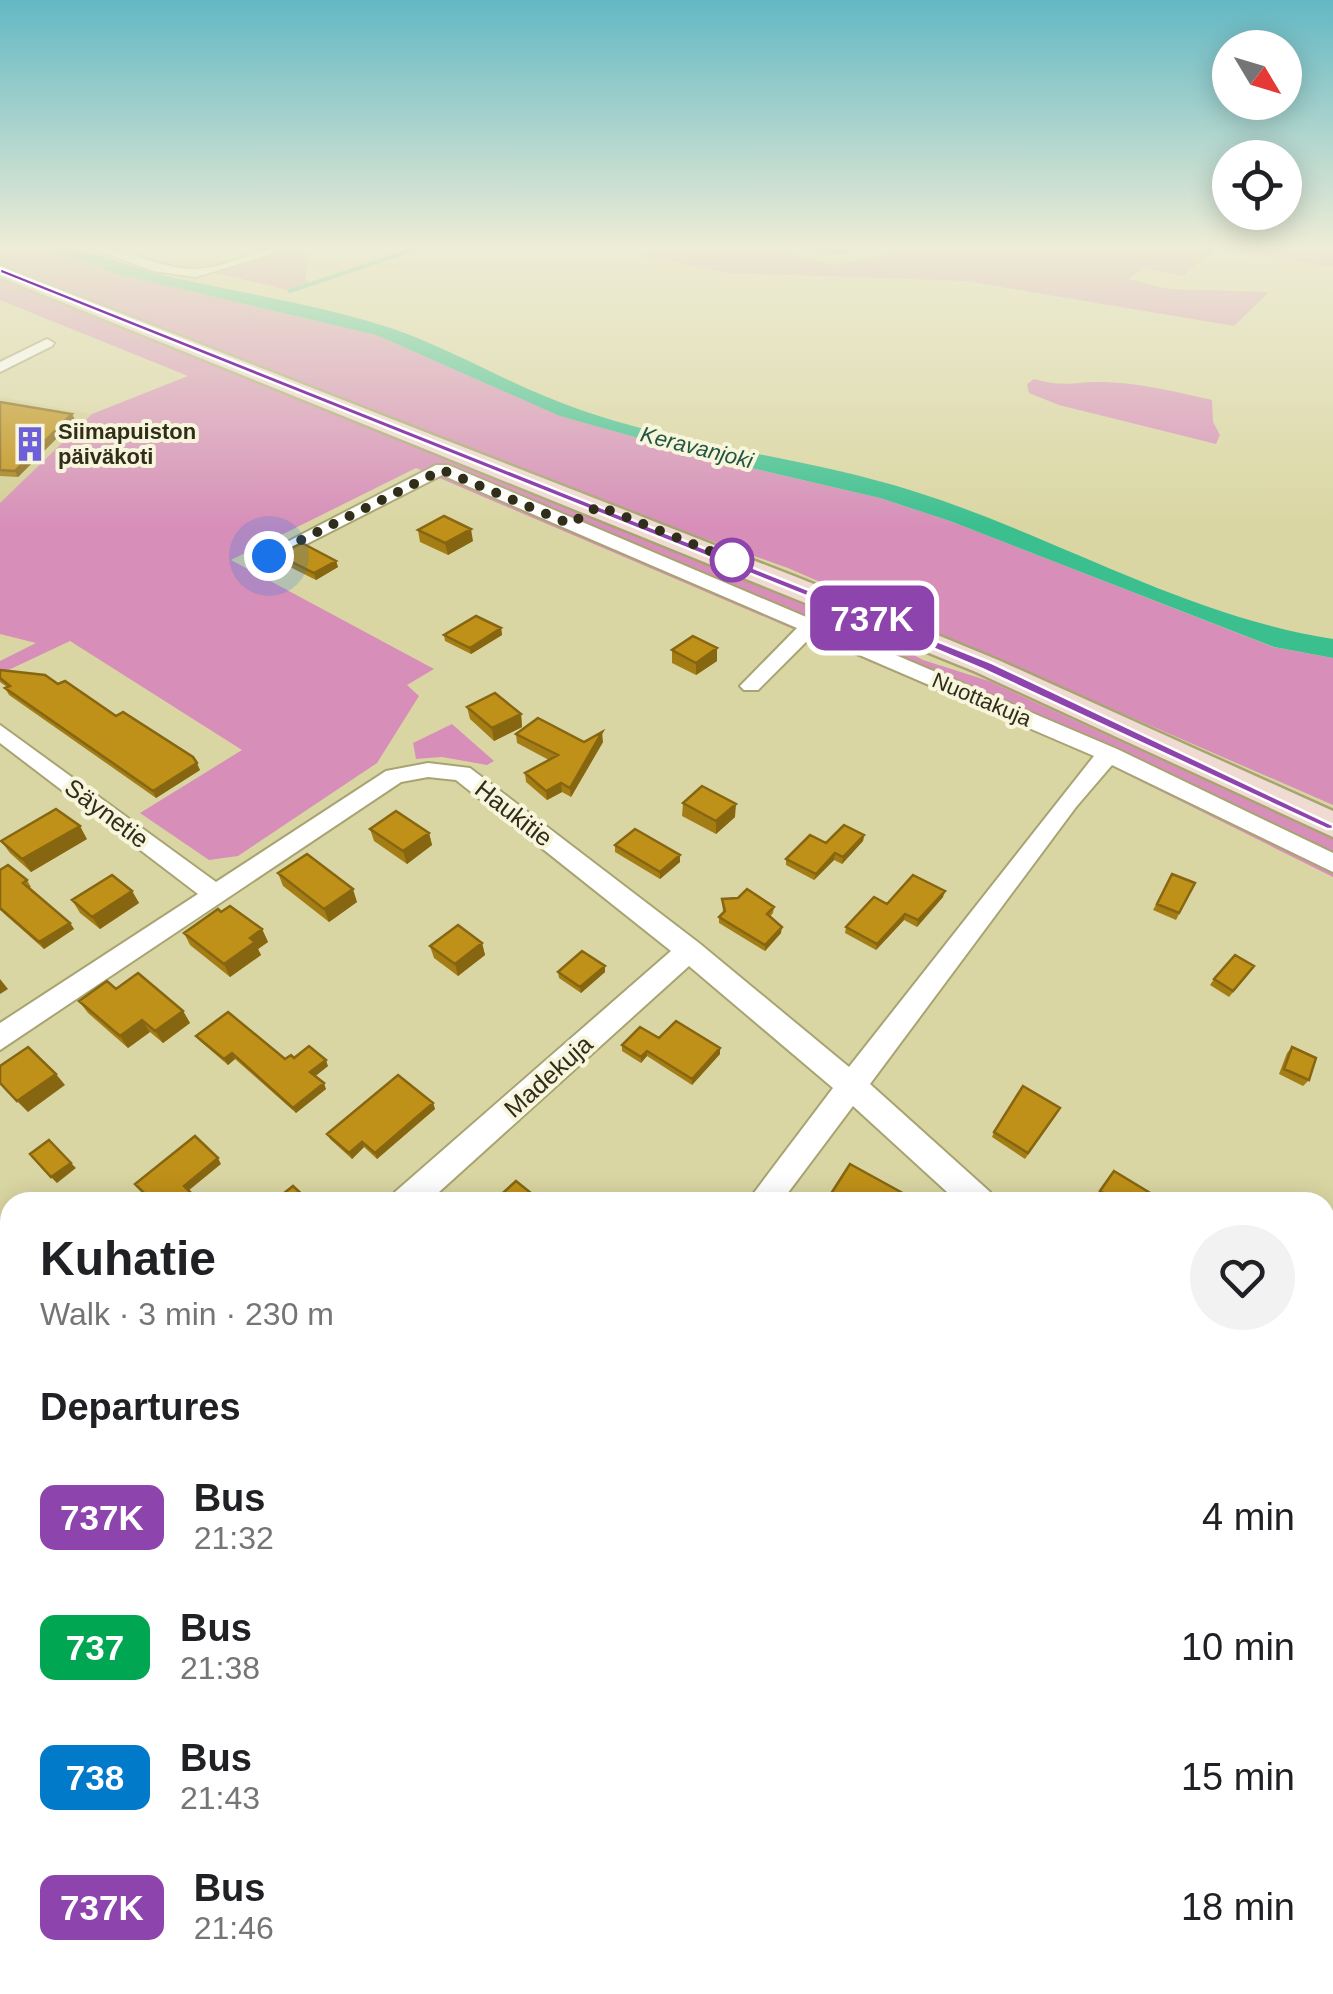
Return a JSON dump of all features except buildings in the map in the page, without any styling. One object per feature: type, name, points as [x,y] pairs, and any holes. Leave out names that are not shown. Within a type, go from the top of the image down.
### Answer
[{"type":"main road","points":[[176,340],[599,506],[987,666],[1333,825]]},
{"type":"street","points":[[0,368],[47,343]]},
{"type":"street","name":"Nuottakuja","points":[[269,556],[442,470],[1109,754],[1333,864]]},
{"type":"street","points":[[570,524],[599,506]]},
{"type":"street","points":[[751,686],[810,626]]},
{"type":"street","name":"Säynetie","points":[[0,732],[214,893]]},
{"type":"street","points":[[771,1192],[1068,801],[1109,754]]},
{"type":"street","name":"Haukitie","points":[[0,1038],[394,776],[428,770],[462,774],[690,950],[854,1085],[968,1192]]},
{"type":"street","name":"Madekuja","points":[[417,1192],[690,950]]},
{"type":"shaded area","points":[[99,340],[156,340],[840,616],[923,660],[989,681],[1333,839],[1333,877],[1088,755],[416,468],[231,560],[434,669],[407,685],[419,696],[377,763],[238,856],[209,860],[140,813],[242,750],[70,641],[0,674],[0,661],[36,643],[0,634],[0,503],[92,414],[188,376]]},
{"type":"shaded area","points":[[195,340],[388,340],[561,416],[713,459],[880,498],[950,521],[1273,647],[1333,658],[1333,805],[788,568],[683,531]]},
{"type":"shaded area","points":[[1034,379],[1063,384],[1131,384],[1212,400],[1213,422],[1220,435],[1216,444],[1059,405],[1029,393],[1027,384]]},
{"type":"shaded area","points":[[0,397],[92,414],[3,504],[0,503]]},
{"type":"shaded area","points":[[452,724],[494,761],[487,765],[442,757],[416,759],[413,743]]},
{"type":"water","name":"Keravanjoki","points":[[387,340],[421,340],[591,414],[913,491],[1172,594],[1278,628],[1333,639],[1333,658],[1274,647],[950,521],[880,498],[713,459],[560,416]]},
{"type":"bus line","name":"737K","points":[[176,340],[599,506],[987,666],[1333,825]]},
{"type":"place","name":"Siimapuiston päiväkoti","points":[[30,444]]},
{"type":"route","points":[[269,556],[442,470],[570,524],[599,506],[732,560]]}]
